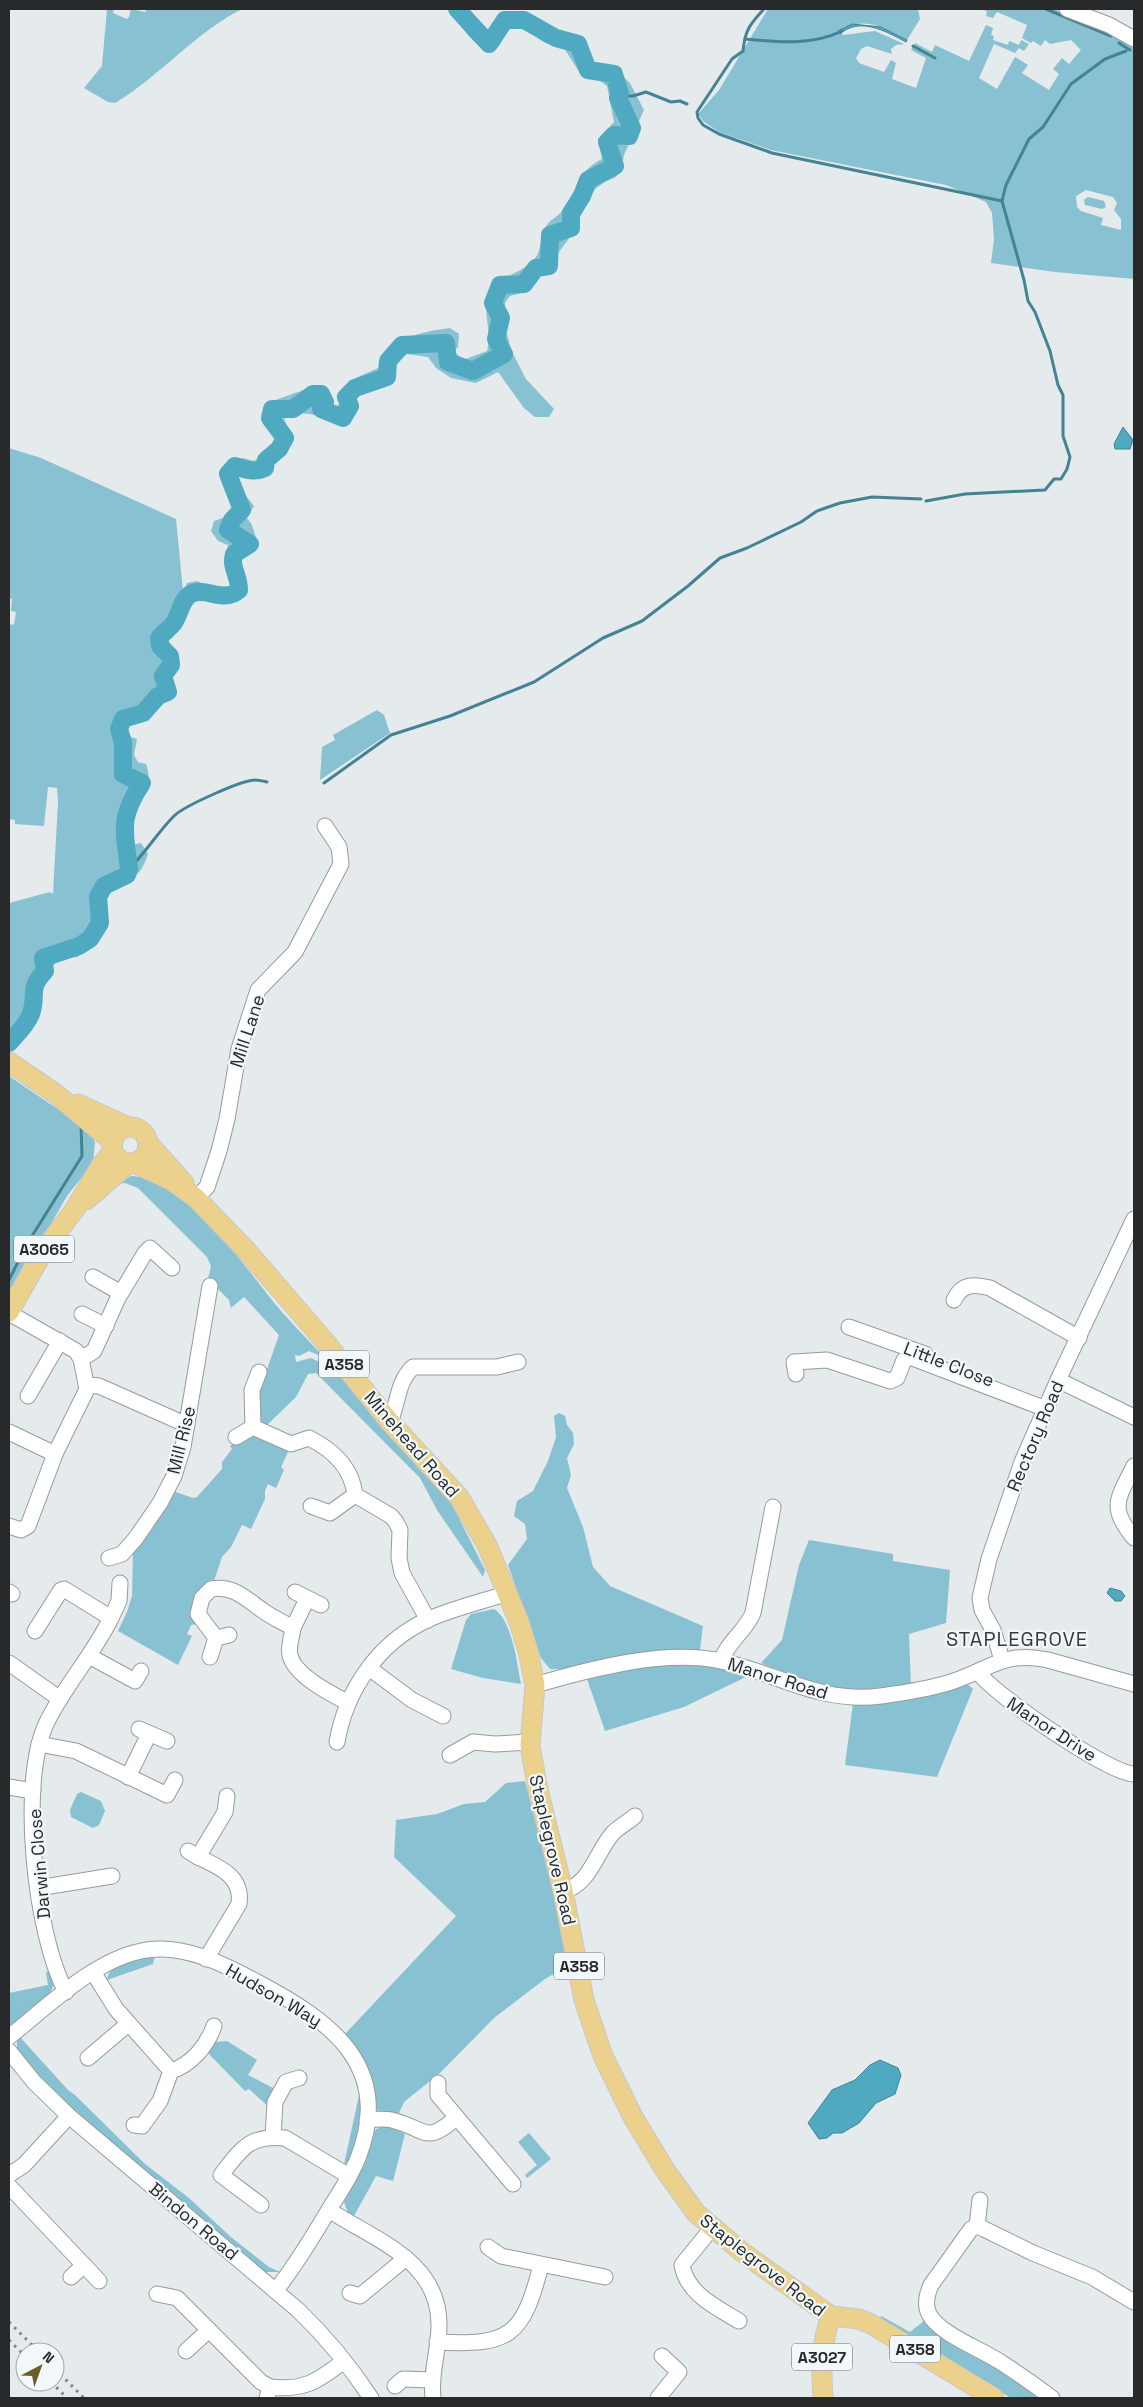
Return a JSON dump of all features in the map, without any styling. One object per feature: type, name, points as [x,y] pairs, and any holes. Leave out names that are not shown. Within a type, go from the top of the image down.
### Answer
[{"type":"main road","name":"A358","points":[[9,1062],[60,1098],[113,1146],[119,1160],[132,1163]]},
{"type":"main road","name":"A358","points":[[60,1098],[142,1131],[148,1143]]},
{"type":"main road","points":[[113,1146],[118,1132],[129,1127]]},
{"type":"main road","name":"Minehead Road","points":[[148,1143],[177,1173],[193,1195],[247,1251],[327,1344],[390,1422],[460,1497],[487,1545],[508,1593],[528,1651],[535,1685]]},
{"type":"main road","points":[[132,1163],[145,1156],[148,1143]]},
{"type":"main road","name":"A3065","points":[[9,1313],[44,1250],[75,1209],[113,1146]]},
{"type":"main road","name":"Minehead Road","points":[[132,1163],[159,1174],[193,1195]]},
{"type":"main road","name":"A3065","points":[[75,1209],[132,1163]]},
{"type":"main road","name":"Staplegrove Road","points":[[535,1685],[530,1742],[537,1785],[564,1891],[584,2000],[603,2056],[633,2117],[686,2201],[712,2228],[830,2316],[825,2330],[822,2350],[823,2398]]},
{"type":"main road","name":"A358","points":[[830,2316],[859,2319],[871,2324],[994,2398]]},
{"type":"street","points":[[1068,9],[1109,25],[1134,39]]},
{"type":"street","name":"Mill Lane","points":[[193,1195],[202,1192],[210,1180],[221,1143],[239,1049],[258,990],[295,952],[341,864],[339,847],[325,826]]},
{"type":"street","name":"Rectory Road","points":[[1002,1660],[993,1630],[982,1610],[980,1598],[982,1584],[1018,1474],[1058,1380],[1134,1219]]},
{"type":"street","points":[[81,1358],[94,1351],[137,1263],[145,1242],[172,1268]]},
{"type":"street","points":[[94,1277],[121,1293]]},
{"type":"street","points":[[954,1300],[958,1292],[965,1286],[977,1284],[990,1288],[1079,1338]]},
{"type":"street","name":"Mill Rise","points":[[109,1558],[122,1554],[160,1503],[174,1476],[183,1447],[201,1332],[214,1295]]},
{"type":"street","points":[[9,1313],[76,1351],[81,1358],[87,1385],[86,1392],[55,1454],[28,1526],[21,1530],[9,1526]]},
{"type":"street","points":[[82,1314],[106,1326]]},
{"type":"street","name":"Little Close","points":[[849,1327],[956,1365],[1047,1406]]},
{"type":"street","points":[[28,1396],[60,1341]]},
{"type":"street","points":[[796,1374],[794,1362],[826,1360],[890,1381],[896,1378],[904,1360],[910,1357],[1047,1406]]},
{"type":"street","points":[[390,1422],[406,1373],[413,1367],[497,1367],[518,1362]]},
{"type":"street","points":[[253,1427],[246,1387],[259,1372]]},
{"type":"street","points":[[1058,1380],[1134,1418]]},
{"type":"street","points":[[87,1385],[99,1386],[187,1425]]},
{"type":"street","points":[[236,1437],[253,1427]]},
{"type":"street","points":[[253,1427],[291,1444],[309,1438],[333,1453],[346,1468],[354,1482],[355,1495],[332,1518],[312,1506]]},
{"type":"street","points":[[9,1432],[55,1454]]},
{"type":"street","points":[[1134,1466],[1120,1495],[1117,1508],[1112,1514],[1134,1538]]},
{"type":"street","points":[[355,1495],[391,1516],[396,1522],[400,1530],[399,1558],[402,1573],[428,1620]]},
{"type":"street","points":[[721,1661],[725,1650],[749,1623],[753,1614],[773,1507]]},
{"type":"street","name":"Darwin Close","points":[[66,1992],[58,1975],[44,1926],[38,1888],[32,1828],[33,1791],[39,1744],[47,1722],[60,1698],[89,1656],[111,1618],[119,1601],[120,1583]]},
{"type":"street","points":[[210,1657],[222,1637],[198,1614],[199,1606],[208,1590],[220,1587],[238,1592],[261,1609],[293,1628]]},
{"type":"street","points":[[35,1623],[61,1590],[111,1618]]},
{"type":"street","points":[[337,1742],[347,1702],[369,1668],[392,1641],[428,1620],[508,1593]]},
{"type":"street","points":[[308,1599],[293,1628],[290,1655],[293,1664],[306,1677],[347,1702]]},
{"type":"street","points":[[89,1656],[136,1681]]},
{"type":"street","name":"Manor Road","points":[[535,1685],[650,1659],[696,1658],[721,1661],[795,1686],[853,1697],[879,1696],[946,1684],[1012,1657],[1035,1657],[1134,1684]]},
{"type":"street","points":[[9,1663],[60,1698]]},
{"type":"street","points":[[369,1668],[424,1700],[443,1716]]},
{"type":"street","name":"Manor Drive","points":[[978,1672],[985,1682],[1002,1696],[1044,1725],[1114,1769],[1134,1774]]},
{"type":"street","points":[[128,1776],[144,1731],[167,1741]]},
{"type":"street","points":[[450,1756],[473,1742],[495,1744],[530,1742]]},
{"type":"street","points":[[39,1744],[76,1751],[167,1795],[176,1780]]},
{"type":"street","points":[[9,1787],[33,1791]]},
{"type":"street","points":[[206,1959],[239,1904],[240,1896],[235,1879],[230,1874],[193,1854],[230,1814],[227,1796]]},
{"type":"street","points":[[564,1891],[573,1889],[582,1881],[613,1833],[635,1816]]},
{"type":"street","points":[[38,1888],[112,1876]]},
{"type":"street","name":"Hudson Way","points":[[9,2037],[66,1992],[112,1960],[130,1953],[153,1949],[170,1949],[206,1959],[266,1986],[314,2016],[334,2032],[349,2050],[361,2072],[367,2095],[367,2120],[363,2142],[349,2176],[298,2260],[276,2290]]},
{"type":"street","points":[[93,1972],[128,2024],[170,2071]]},
{"type":"street","points":[[88,2058],[128,2024]]},
{"type":"street","points":[[170,2071],[180,2068],[190,2061],[215,2033]]},
{"type":"street","name":"Bindon Road","points":[[9,2051],[34,2082],[69,2116],[276,2290],[318,2329],[371,2398]]},
{"type":"street","points":[[140,2128],[160,2101],[170,2071]]},
{"type":"street","points":[[273,2137],[275,2102],[286,2082],[299,2078]]},
{"type":"street","points":[[438,2083],[438,2095],[513,2184]]},
{"type":"street","points":[[9,2174],[24,2164],[69,2116]]},
{"type":"street","points":[[367,2120],[395,2120],[421,2133],[430,2134],[443,2130],[456,2118]]},
{"type":"street","points":[[261,2205],[217,2180],[240,2151],[254,2140],[273,2137],[285,2138],[295,2142],[349,2176]]},
{"type":"street","points":[[9,2186],[99,2281]]},
{"type":"street","points":[[977,2226],[980,2200]]},
{"type":"street","points":[[329,2210],[394,2247],[430,2285],[439,2321],[432,2380],[433,2398]]},
{"type":"street","points":[[977,2226],[1092,2277],[1134,2302]]},
{"type":"street","points":[[977,2226],[971,2229],[956,2247],[931,2285],[926,2295],[926,2305],[929,2314],[941,2328],[1001,2362],[1052,2398]]},
{"type":"street","points":[[712,2228],[682,2265],[684,2274],[694,2292],[729,2319]]},
{"type":"street","points":[[488,2247],[501,2256],[605,2277]]},
{"type":"street","points":[[358,2299],[406,2258]]},
{"type":"street","points":[[71,2277],[84,2265]]},
{"type":"street","points":[[437,2342],[486,2342],[511,2332],[528,2310],[541,2265]]},
{"type":"street","points":[[157,2294],[177,2298],[269,2392],[291,2389],[317,2381],[344,2361]]},
{"type":"street","points":[[186,2351],[208,2330]]},
{"type":"street","points":[[658,2398],[679,2372],[662,2356]]},
{"type":"street","points":[[395,2386],[403,2379],[432,2380]]},
{"type":"shaded area","points":[[107,9],[114,9],[113,13],[127,19],[131,9],[145,12],[147,9],[242,9],[209,30],[115,103],[108,102],[84,88],[102,66]]},
{"type":"shaded area","points":[[450,9],[465,9],[483,33],[490,33],[496,23],[503,18],[511,16],[529,20],[557,33],[577,36],[589,63],[612,67],[630,83],[644,110],[624,155],[621,171],[616,177],[595,189],[568,240],[529,291],[510,296],[505,303],[505,326],[511,350],[526,379],[554,409],[549,417],[535,417],[524,408],[498,372],[476,383],[451,378],[436,368],[428,357],[407,354],[397,362],[390,379],[385,383],[367,388],[356,395],[345,424],[314,415],[292,415],[284,419],[294,439],[270,467],[259,474],[253,475],[234,472],[240,479],[240,488],[254,506],[247,518],[252,525],[257,541],[239,560],[243,574],[243,583],[237,597],[228,600],[193,598],[177,623],[166,635],[174,658],[170,681],[173,686],[170,699],[145,716],[130,720],[126,727],[131,737],[137,739],[134,755],[138,762],[146,764],[148,773],[146,787],[136,803],[131,816],[132,845],[141,843],[148,854],[140,871],[121,883],[108,896],[101,927],[78,957],[58,958],[46,980],[37,991],[30,1023],[23,1038],[13,1051],[9,1048],[9,903],[50,892],[53,894],[58,802],[57,788],[48,787],[44,826],[15,824],[15,820],[9,819],[9,624],[14,625],[16,612],[11,611],[12,599],[9,598],[9,448],[41,458],[176,519],[183,591],[187,583],[197,581],[207,586],[232,587],[235,582],[233,576],[225,569],[228,545],[218,541],[211,531],[214,521],[231,515],[235,506],[222,483],[232,459],[243,458],[254,461],[267,451],[276,437],[264,425],[264,411],[271,404],[292,394],[320,386],[328,401],[336,406],[342,402],[345,389],[349,384],[359,376],[378,368],[382,358],[397,343],[429,331],[450,328],[459,334],[458,347],[454,351],[463,360],[487,351],[489,337],[486,302],[491,290],[496,284],[524,268],[536,257],[548,223],[567,205],[586,171],[602,159],[598,139],[614,122],[607,86],[595,77],[578,70],[562,45],[553,45],[545,42],[523,27],[516,25],[508,26],[500,45],[492,52],[473,40]]},
{"type":"shaded area","points":[[768,9],[918,9],[920,19],[907,40],[874,25],[858,24],[840,31],[843,35],[875,31],[904,44],[896,45],[891,49],[892,54],[867,46],[861,49],[856,58],[859,63],[884,72],[891,60],[896,63],[892,79],[916,88],[926,58],[911,50],[915,43],[932,52],[935,45],[969,61],[986,25],[993,28],[991,35],[994,36],[993,40],[1008,45],[1009,41],[1019,45],[1021,40],[1029,44],[1024,51],[1019,48],[1015,53],[994,44],[979,78],[997,89],[1015,57],[1028,65],[1022,73],[1049,90],[1059,74],[1053,69],[1062,58],[1069,64],[1081,50],[1071,40],[1050,44],[1045,40],[1041,46],[1033,41],[1031,43],[1022,38],[1027,25],[997,12],[993,18],[986,16],[987,11],[980,9],[1054,9],[1134,44],[1134,279],[1055,272],[991,263],[994,239],[992,213],[986,202],[946,185],[771,150],[719,132],[703,121],[698,114],[719,90]],"holes":[[[1086,190],[1113,197],[1117,203],[1114,210],[1121,219],[1121,230],[1101,225],[1103,218],[1081,211],[1077,207],[1076,196]]]},
{"type":"shaded area","points":[[852,24],[881,27],[907,40],[906,42],[882,30],[865,26],[856,26],[840,34],[838,31]]},
{"type":"shaded area","points":[[1088,197],[1104,201],[1106,207],[1102,209],[1085,205],[1084,200]]},
{"type":"shaded area","points":[[1123,427],[1133,440],[1130,449],[1115,449],[1114,444]]},
{"type":"shaded area","points":[[377,710],[384,715],[390,733],[320,780],[322,747],[335,740],[333,735]]},
{"type":"shaded area","points":[[9,1076],[90,1131],[95,1142],[93,1163],[67,1196],[40,1243],[34,1240],[31,1245],[36,1248],[9,1296]]},
{"type":"shaded area","points":[[131,1176],[150,1180],[170,1190],[190,1205],[227,1244],[277,1307],[325,1358],[309,1351],[299,1356],[295,1355],[296,1362],[311,1358],[334,1369],[450,1500],[485,1570],[483,1577],[437,1510],[420,1478],[316,1373],[308,1374],[296,1397],[267,1425],[287,1436],[289,1450],[281,1467],[284,1470],[276,1488],[268,1484],[265,1491],[265,1499],[251,1529],[242,1525],[231,1547],[222,1557],[214,1581],[201,1589],[198,1594],[195,1603],[197,1624],[191,1625],[187,1634],[192,1636],[178,1665],[118,1631],[132,1596],[133,1551],[170,1490],[193,1498],[197,1497],[222,1469],[222,1462],[232,1449],[230,1446],[244,1435],[279,1335],[244,1297],[231,1308],[229,1300],[208,1279],[211,1266],[207,1257],[138,1188],[125,1183],[119,1184]]},
{"type":"shaded area","points":[[559,1413],[565,1416],[567,1425],[573,1433],[574,1444],[567,1458],[571,1475],[567,1488],[583,1527],[593,1567],[610,1586],[703,1626],[700,1650],[644,1654],[573,1668],[558,1669],[550,1669],[541,1658],[508,1565],[527,1539],[525,1524],[514,1516],[517,1501],[533,1491],[548,1461],[556,1437],[554,1416]]},
{"type":"shaded area","points":[[809,1540],[893,1554],[893,1561],[950,1570],[946,1623],[909,1634],[911,1688],[866,1692],[814,1684],[761,1663],[782,1640],[799,1565]]},
{"type":"shaded area","points":[[1110,1588],[1121,1591],[1125,1596],[1121,1601],[1115,1601],[1107,1593]]},
{"type":"shaded area","points":[[494,1609],[505,1622],[513,1643],[521,1684],[483,1678],[451,1669],[466,1620],[471,1614]]},
{"type":"shaded area","points":[[662,1661],[713,1664],[748,1676],[684,1707],[605,1731],[587,1679]]},
{"type":"shaded area","points":[[966,1683],[973,1689],[937,1777],[845,1765],[853,1703]]},
{"type":"shaded area","points":[[525,1781],[562,1926],[569,1965],[545,1979],[494,2018],[440,2073],[404,2102],[398,2115],[379,2112],[374,2105],[361,2056],[345,2034],[456,1916],[394,1857],[396,1820],[437,1814],[464,1804],[485,1802],[506,1783]]},
{"type":"shaded area","points":[[81,1792],[101,1801],[105,1811],[99,1825],[93,1828],[71,1817],[70,1810],[77,1794]]},
{"type":"shaded area","points":[[155,1956],[153,1964],[107,1980],[113,1969],[119,1965]]},
{"type":"shaded area","points":[[50,1971],[54,1984],[49,1996],[9,2027],[9,1993],[48,1985],[46,1972]]},
{"type":"shaded area","points":[[19,2036],[68,2090],[145,2164],[189,2198],[232,2238],[269,2267],[280,2272],[265,2272],[66,2108],[17,2051]]},
{"type":"shaded area","points":[[227,2041],[257,2060],[248,2075],[273,2088],[270,2108],[249,2089],[245,2091],[206,2051],[213,2042]]},
{"type":"shaded area","points":[[880,2060],[898,2068],[901,2075],[895,2094],[876,2103],[859,2123],[842,2133],[833,2133],[827,2138],[819,2139],[808,2123],[832,2090],[855,2080],[870,2065]]},
{"type":"shaded area","points":[[360,2091],[363,2119],[350,2161],[344,2164]]},
{"type":"shaded area","points":[[382,2126],[391,2127],[405,2134],[393,2181],[376,2176],[354,2216],[348,2213],[344,2202],[365,2164],[375,2130]]},
{"type":"shaded area","points":[[529,2133],[551,2159],[527,2178],[525,2175],[537,2165],[518,2142]]},
{"type":"shaded area","points":[[881,2316],[910,2332],[925,2320],[1047,2398],[1011,2398],[880,2318]]},
{"type":"waterway","points":[[9,1043],[24,1026],[31,1014],[36,983],[45,971],[43,958],[79,946],[90,939],[100,923],[98,897],[104,886],[127,875],[129,869],[125,833],[126,815],[142,783],[123,774],[123,743],[119,729],[123,719],[143,713],[158,696],[168,692],[163,676],[171,665],[170,656],[160,646],[159,638],[175,621],[187,597],[197,592],[227,595],[239,590],[233,563],[234,554],[250,544],[228,530],[232,520],[242,510],[228,474],[235,466],[247,470],[261,470],[265,468],[266,460],[279,449],[285,438],[270,418],[272,409],[293,409],[313,394],[321,394],[325,402],[321,409],[343,418],[350,406],[346,397],[355,388],[387,377],[388,361],[402,345],[446,343],[448,362],[473,371],[504,354],[496,339],[501,318],[493,303],[500,285],[524,284],[536,268],[549,266],[550,235],[571,228],[571,213],[582,196],[588,180],[615,166],[607,142],[614,135],[629,136],[632,128],[618,98],[620,94],[614,74],[588,70],[578,44],[556,38],[524,20],[505,20],[489,44],[457,9]]},
{"type":"waterway","points":[[764,9],[749,28],[743,51],[732,59],[697,112],[698,118],[703,125],[719,134],[772,153],[1002,201]]},
{"type":"waterway","points":[[1046,9],[1111,36]]},
{"type":"waterway","points":[[745,39],[794,42],[819,39],[842,31]]},
{"type":"waterway","points":[[1119,43],[1130,50]]},
{"type":"waterway","points":[[913,46],[935,58]]},
{"type":"waterway","points":[[926,501],[965,494],[1045,490],[1054,479],[1061,479],[1067,469],[1070,457],[1063,436],[1063,395],[1058,385],[1050,351],[1035,312],[1028,301],[1002,201],[1006,185],[1029,139],[1043,127],[1071,84],[1105,59],[1126,51]]},
{"type":"waterway","points":[[619,96],[633,96],[646,92],[671,102],[680,101],[687,104]]},
{"type":"waterway","points":[[324,783],[391,735],[450,716],[534,682],[603,638],[642,621],[688,586],[720,558],[747,548],[801,522],[817,511],[840,503],[872,497],[921,499]]},
{"type":"waterway","points":[[129,869],[168,822],[180,812],[201,800],[238,784],[255,780],[267,782]]},
{"type":"waterway","points":[[9,1280],[27,1244],[82,1156],[81,1125]]},
{"type":"railway","points":[[9,2322],[29,2342]]},
{"type":"railway","points":[[9,2340],[15,2346]]},
{"type":"railway","points":[[65,2379],[84,2398]]},
{"type":"railway","points":[[61,2392],[67,2398]]},
{"type":"district","name":"STAPLEGROVE","points":[[1017,1639]]}]
